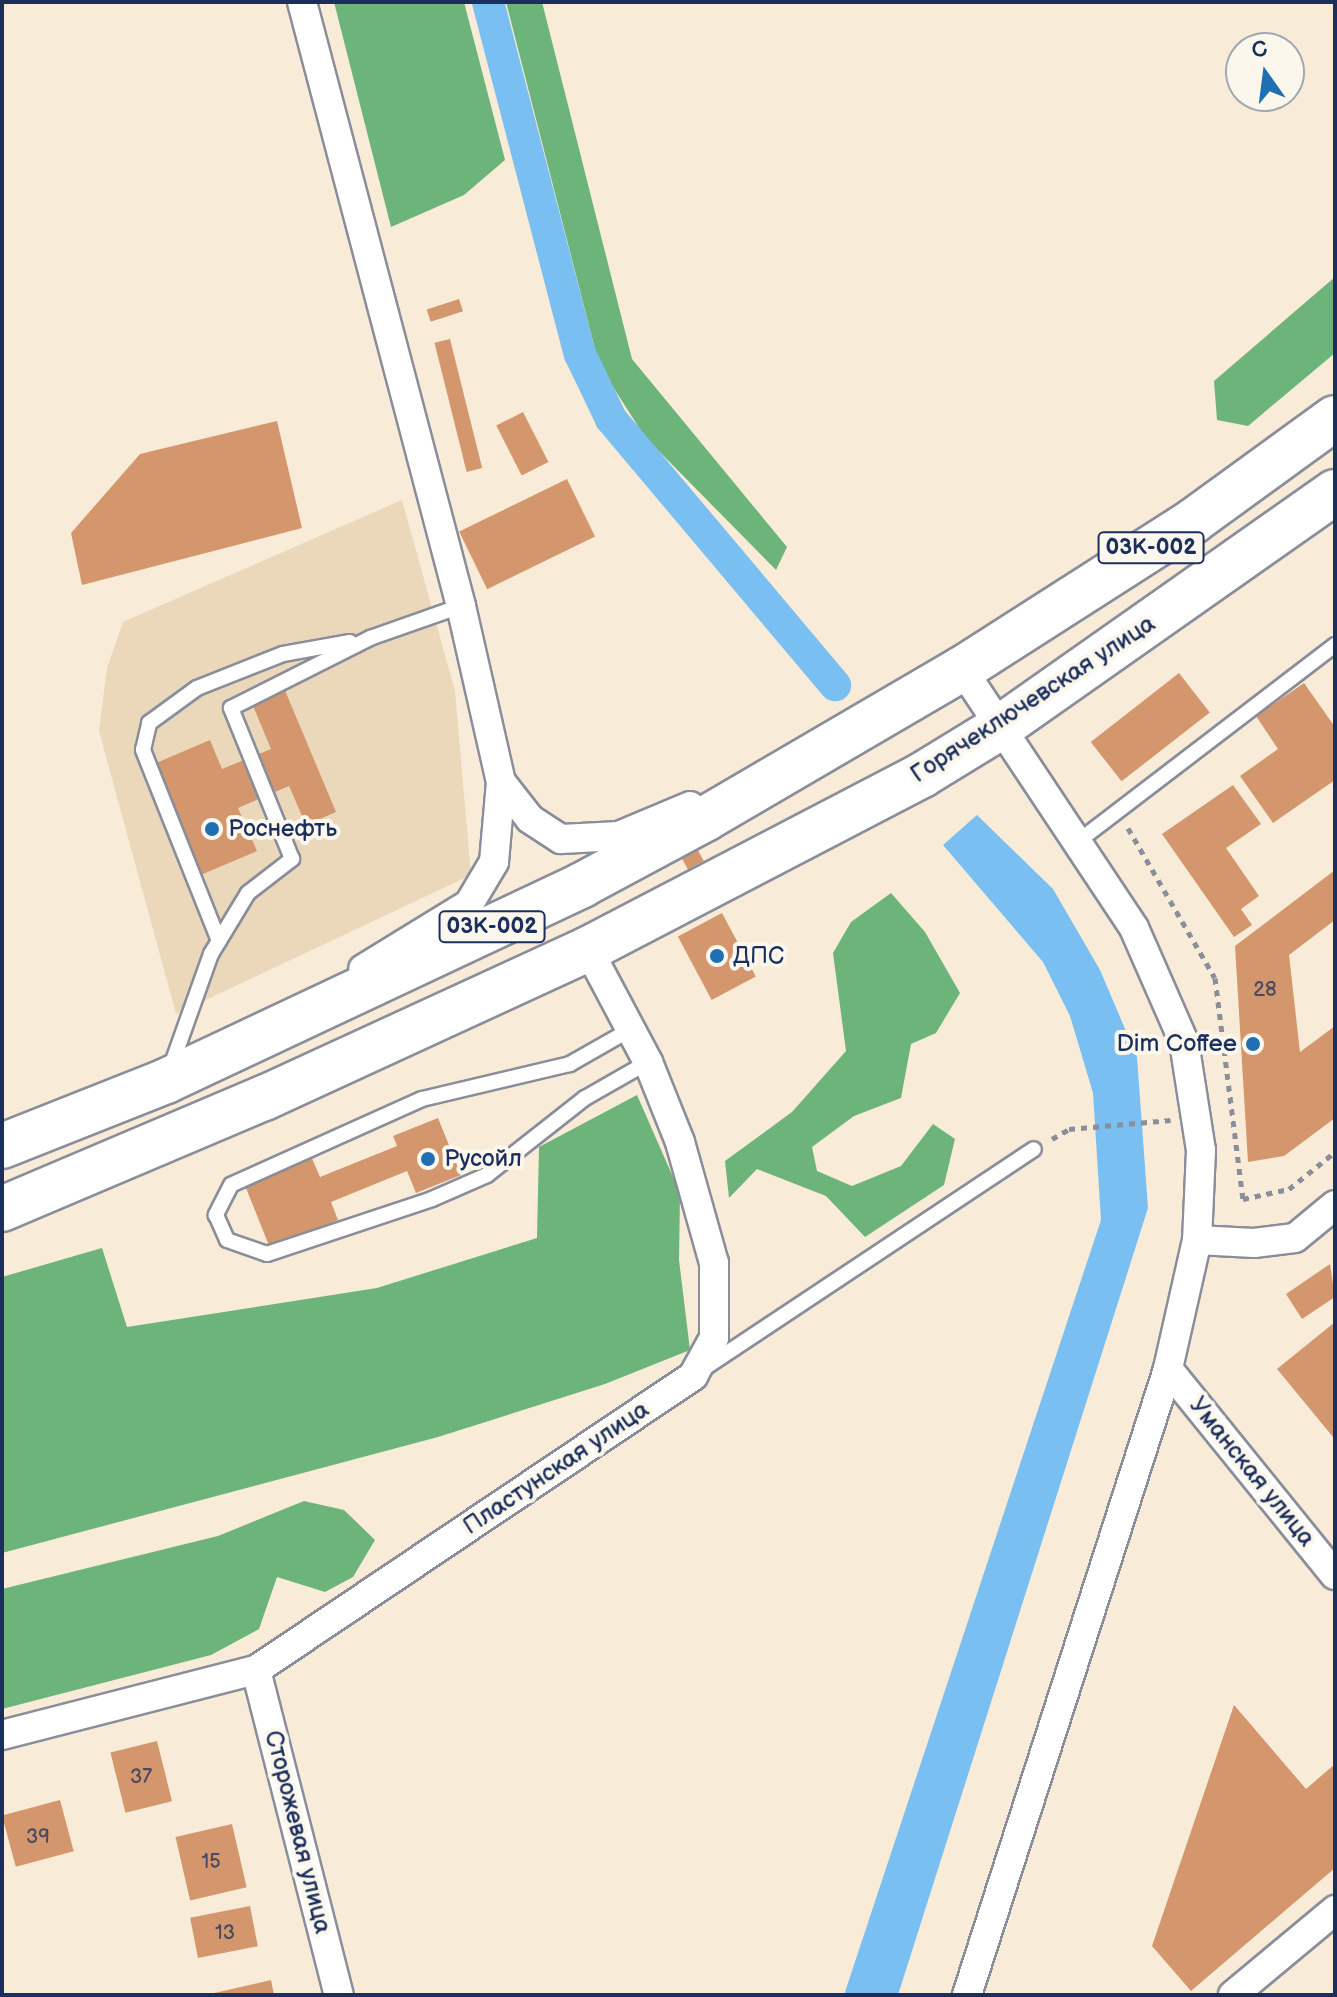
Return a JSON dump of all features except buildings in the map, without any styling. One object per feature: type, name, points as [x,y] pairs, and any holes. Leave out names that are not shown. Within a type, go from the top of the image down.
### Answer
[{"type":"main road","name":"03К-002","points":[[2,1146],[166,1081],[582,885],[803,763],[962,669],[1193,521],[1335,418]]},
{"type":"main road","name":"Горячеключевская улица","points":[[588,949],[922,775],[1002,726],[1315,517],[1335,492]]},
{"type":"main road","name":"03К-002","points":[[2,1209],[264,1098],[588,949]]},
{"type":"street","points":[[302,2],[461,606],[501,782],[494,862],[469,904],[366,966],[302,1015]]},
{"type":"street","points":[[962,669],[1134,928],[1184,1042],[1201,1150],[1197,1240],[1168,1369],[967,1995]]},
{"type":"street","points":[[501,782],[530,819],[561,839],[619,836],[803,763]]},
{"type":"street","name":"Пластунская улица","points":[[2,1735],[256,1670],[693,1376],[714,1338],[714,1263],[680,1142],[648,1062],[634,1028],[588,949]]},
{"type":"street","points":[[1197,1240],[1254,1243],[1295,1238],[1335,1205]]},
{"type":"street","name":"Уманская улица","points":[[1168,1369],[1335,1575]]},
{"type":"street","name":"Сторожевая улица","points":[[256,1670],[339,1995]]},
{"type":"street","points":[[1233,1995],[1335,1910]]},
{"type":"lane","points":[[166,1081],[219,941],[248,893],[292,859],[231,708],[370,638],[461,606]]},
{"type":"lane","points":[[219,941],[143,750],[149,723],[197,688],[283,654],[370,638]]},
{"type":"lane","points":[[1076,843],[1335,645]]},
{"type":"lane","points":[[634,1028],[570,1064],[422,1099],[231,1185],[216,1215],[227,1240],[267,1254],[432,1199],[487,1175],[585,1098],[648,1062]]},
{"type":"lane","points":[[693,1376],[1034,1149]]},
{"type":"path","points":[[1119,811],[1215,978],[1243,1199],[1289,1189],[1335,1152]]},
{"type":"path","points":[[1034,1149],[1069,1129],[1145,1121]]},
{"type":"shaded area","points":[[402,500],[455,691],[471,875],[176,1014],[99,731],[107,668],[123,622]]},
{"type":"green space","points":[[334,2],[464,2],[505,160],[464,195],[391,227]]},
{"type":"green space","points":[[506,2],[542,2],[632,359],[787,547],[776,570],[645,437],[599,365]]},
{"type":"green space","points":[[1335,277],[1335,353],[1248,426],[1217,420],[1214,381]]},
{"type":"green space","points":[[891,893],[925,932],[960,993],[936,1033],[911,1044],[901,1098],[854,1116],[812,1147],[817,1171],[852,1186],[901,1166],[933,1124],[955,1139],[944,1185],[865,1237],[826,1196],[757,1169],[729,1198],[725,1161],[792,1112],[846,1051],[833,953],[851,922]]},
{"type":"green space","points":[[637,1095],[680,1193],[679,1260],[690,1350],[605,1384],[438,1437],[2,1553],[2,1277],[102,1248],[127,1327],[377,1288],[537,1238],[539,1147]]},
{"type":"green space","points":[[304,1501],[344,1510],[375,1540],[353,1577],[325,1592],[277,1577],[259,1629],[211,1655],[2,1709],[2,1589],[218,1536]]},
{"type":"water","points":[[977,815],[1053,889],[1100,970],[1137,1057],[1148,1208],[898,1995],[844,1995],[1101,1220],[1093,1093],[1070,1016],[1043,962],[943,845]]},
{"type":"waterway","points":[[488,2],[580,354],[611,419],[835,685]]},
{"type":"place","name":"Роснефть","points":[[212,829]]},
{"type":"place","name":"ДПС","points":[[717,956]]},
{"type":"place","name":"Dim Coffee","points":[[1253,1044]]},
{"type":"place","name":"Русойл","points":[[428,1159]]}]
